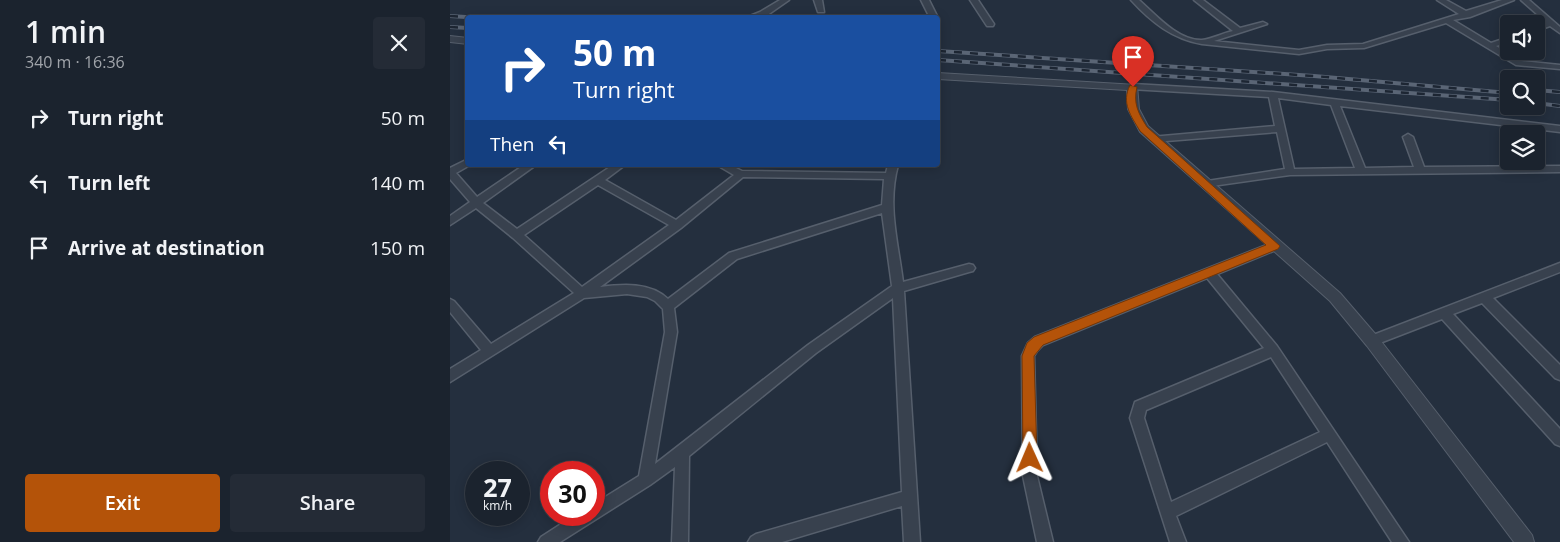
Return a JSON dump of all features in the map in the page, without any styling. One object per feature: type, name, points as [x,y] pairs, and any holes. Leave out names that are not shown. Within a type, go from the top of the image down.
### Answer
[{"type":"street","points":[[759,15],[785,0]]},
{"type":"street","points":[[819,0],[821,10]]},
{"type":"street","points":[[924,0],[932,15]]},
{"type":"street","points":[[974,0],[990,24]]},
{"type":"street","points":[[1135,0],[1174,35],[1202,42],[1300,52],[1327,47],[1364,46],[1467,15],[1497,2],[1510,0]]},
{"type":"street","points":[[1198,0],[1238,31]]},
{"type":"street","points":[[1441,0],[1467,15]]},
{"type":"street","points":[[1525,0],[1560,31]]},
{"type":"street","points":[[1447,20],[1489,46],[1524,64],[1560,67]]},
{"type":"street","points":[[1545,25],[1551,23]]},
{"type":"street","points":[[1202,42],[1263,24]]},
{"type":"street","points":[[450,39],[465,41]]},
{"type":"street","points":[[1489,46],[1500,42]]},
{"type":"street","points":[[940,76],[1273,95],[1560,129]]},
{"type":"street","points":[[1133,87],[1130,99],[1134,114],[1144,129],[1274,246],[1335,297],[1372,341],[1525,542]]},
{"type":"street","points":[[1273,95],[1290,172]]},
{"type":"street","points":[[1334,102],[1361,171]]},
{"type":"street","points":[[1154,139],[1280,129]]},
{"type":"street","points":[[1408,137],[1420,171]]},
{"type":"street","points":[[465,164],[450,172],[475,202],[517,235],[582,294],[639,290],[656,296],[668,306],[671,318],[671,332],[645,480]]},
{"type":"street","points":[[450,221],[528,167]]},
{"type":"street","points":[[517,235],[617,167]]},
{"type":"street","points":[[726,167],[741,174],[891,170],[888,207],[898,288],[912,542]]},
{"type":"street","points":[[1205,184],[1290,172],[1560,169]]},
{"type":"street","points":[[450,376],[582,294],[677,226],[741,174]]},
{"type":"street","points":[[598,180],[677,226]]},
{"type":"street","points":[[668,306],[733,256],[888,207]]},
{"type":"street","points":[[1045,542],[1030,476],[1028,356],[1032,347],[1039,341],[1274,246]]},
{"type":"street","points":[[1372,341],[1560,267]]},
{"type":"street","points":[[605,505],[645,480],[682,453],[812,349],[898,288],[969,268]]},
{"type":"street","points":[[1209,272],[1273,350],[1401,542]]},
{"type":"street","points":[[1484,297],[1560,374]]},
{"type":"street","points":[[450,304],[490,351]]},
{"type":"street","points":[[1444,313],[1560,439]]},
{"type":"street","points":[[1178,542],[1137,418],[1140,406],[1273,350]]},
{"type":"street","points":[[1167,512],[1330,434]]},
{"type":"street","points":[[680,542],[682,453]]},
{"type":"street","points":[[756,542],[909,497]]},
{"type":"street","points":[[546,542],[571,526]]},
{"type":"railway","points":[[450,16],[465,17]]},
{"type":"railway","points":[[450,27],[465,28]]},
{"type":"railway","points":[[940,51],[1314,76],[1500,92]]},
{"type":"railway","points":[[940,60],[1500,99]]},
{"type":"railway","points":[[1545,91],[1560,92]]},
{"type":"railway","points":[[1545,104],[1560,106]]},
{"type":"route","points":[[1030,458],[1028,356],[1032,347],[1039,341],[1274,246],[1144,129],[1134,114],[1130,99],[1133,87]]}]
